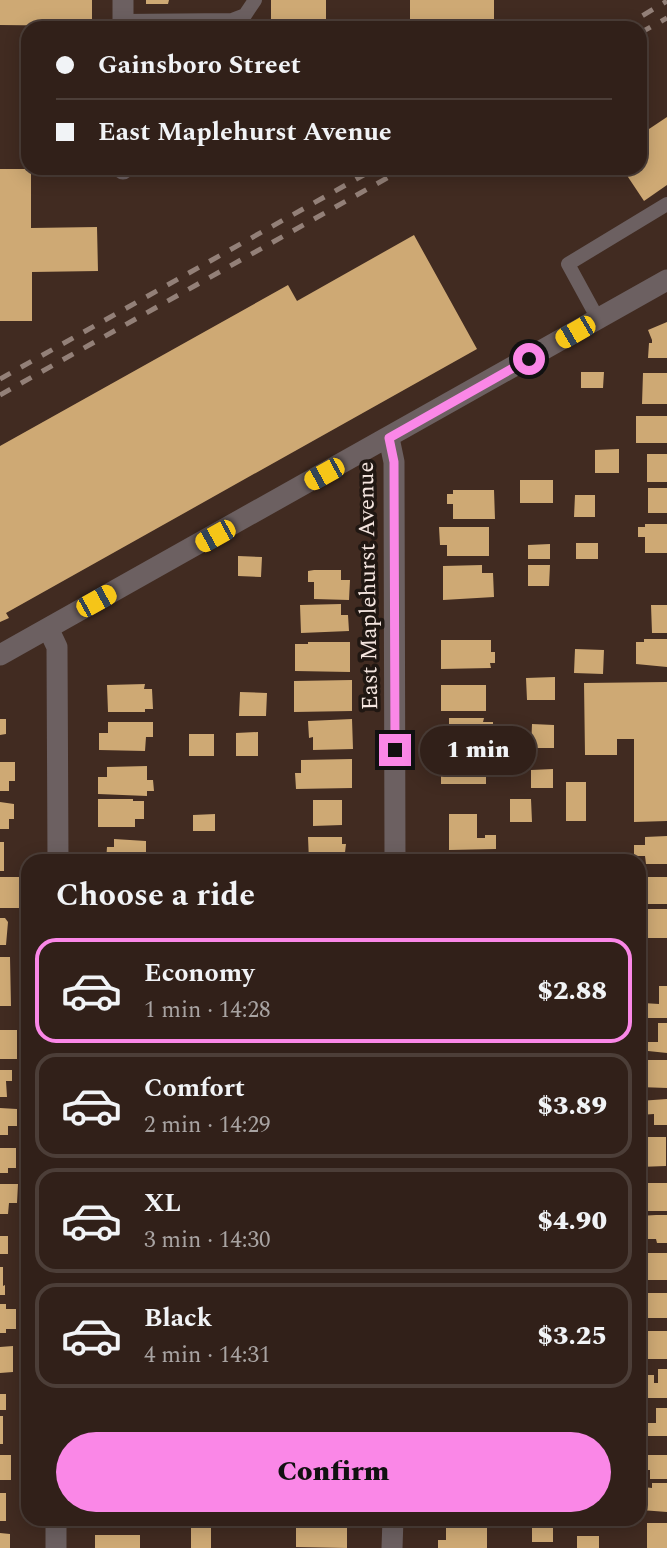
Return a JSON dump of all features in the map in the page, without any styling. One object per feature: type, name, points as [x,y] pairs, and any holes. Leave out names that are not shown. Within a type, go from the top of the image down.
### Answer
[{"type":"street","points":[[0,655],[667,280]]},
{"type":"street","name":"East Maplehurst Avenue","points":[[389,438],[394,462],[395,854]]},
{"type":"street","points":[[48,628],[57,647],[58,854]]},
{"type":"street","points":[[55,1548],[56,1526]]},
{"type":"street","points":[[392,1548],[393,1526]]},
{"type":"lane","points":[[123,16],[232,20],[245,15],[255,0]]},
{"type":"lane","points":[[598,319],[568,264],[667,204]]},
{"type":"building","points":[[0,0],[92,0],[92,21],[21,21],[21,25],[0,25]]},
{"type":"building","points":[[146,0],[169,0],[168,4],[146,4]]},
{"type":"building","points":[[271,0],[326,0],[326,21],[271,21]]},
{"type":"building","points":[[410,0],[494,0],[494,21],[410,21]]},
{"type":"building","points":[[667,117],[667,185],[644,201],[627,175],[647,175],[647,130]]},
{"type":"building","points":[[0,169],[21,169],[21,175],[31,175],[31,228],[97,227],[98,271],[32,272],[32,321],[0,321]]},
{"type":"building","points":[[414,235],[477,349],[6,613],[9,618],[0,622],[0,446],[288,285],[297,301]]},
{"type":"building","points":[[667,322],[667,358],[648,358],[649,343],[652,343],[652,340],[648,330]]},
{"type":"building","points":[[581,372],[604,372],[603,388],[581,388]]},
{"type":"building","points":[[643,373],[667,373],[667,404],[642,404]]},
{"type":"building","points":[[636,416],[667,416],[667,443],[636,443]]},
{"type":"building","points":[[619,449],[619,473],[595,473],[595,450]]},
{"type":"building","points":[[647,454],[667,454],[667,482],[647,482]]},
{"type":"building","points":[[520,480],[553,480],[553,503],[520,503]]},
{"type":"building","points":[[648,488],[667,488],[667,513],[648,513]]},
{"type":"building","points":[[453,490],[494,490],[495,519],[453,519],[453,504],[447,504],[447,494],[453,494]]},
{"type":"building","points":[[575,495],[595,495],[595,517],[574,517]]},
{"type":"building","points":[[645,524],[667,524],[667,553],[645,553],[645,537],[638,537],[638,527],[645,527]]},
{"type":"building","points":[[439,527],[489,527],[489,556],[447,556],[447,545],[440,545]]},
{"type":"building","points":[[576,543],[598,543],[598,559],[576,559]]},
{"type":"building","points":[[550,544],[550,559],[528,559],[528,545]]},
{"type":"building","points":[[238,556],[262,557],[261,577],[238,576]]},
{"type":"building","points":[[482,565],[482,573],[493,573],[494,597],[443,600],[443,566]]},
{"type":"building","points":[[528,565],[550,565],[549,586],[528,586]]},
{"type":"building","points":[[341,570],[341,580],[350,580],[349,600],[314,599],[314,582],[308,582],[308,571]]},
{"type":"building","points":[[341,604],[341,615],[348,615],[349,631],[301,633],[300,605]]},
{"type":"building","points":[[651,605],[667,605],[667,633],[652,633]]},
{"type":"building","points":[[644,639],[667,639],[667,667],[636,664],[636,642],[644,642]]},
{"type":"building","points":[[441,640],[491,640],[495,663],[490,663],[491,668],[441,669]]},
{"type":"building","points":[[350,642],[350,672],[295,671],[295,644]]},
{"type":"building","points":[[575,649],[604,650],[603,674],[574,673]]},
{"type":"building","points":[[555,677],[555,700],[527,700],[526,678]]},
{"type":"building","points":[[352,680],[352,711],[294,712],[294,681]]},
{"type":"building","points":[[667,682],[667,821],[634,822],[634,739],[617,739],[617,755],[585,755],[584,683]]},
{"type":"building","points":[[145,684],[144,689],[152,689],[153,709],[145,709],[145,712],[108,712],[107,685]]},
{"type":"building","points":[[441,685],[486,685],[486,711],[441,711]]},
{"type":"building","points":[[240,692],[267,693],[266,716],[239,716]]},
{"type":"building","points":[[449,718],[484,718],[483,722],[493,722],[493,740],[483,739],[483,745],[440,745],[440,727],[449,727]]},
{"type":"building","points":[[0,719],[6,719],[6,734],[0,735]]},
{"type":"building","points":[[352,719],[353,749],[313,750],[313,737],[309,738],[308,721]]},
{"type":"building","points":[[108,722],[153,722],[153,737],[146,737],[145,751],[99,750],[99,733],[108,733]]},
{"type":"building","points":[[532,724],[554,725],[554,748],[531,748]]},
{"type":"building","points":[[258,732],[258,756],[236,756],[236,733]]},
{"type":"building","points":[[189,734],[214,734],[214,756],[189,756]]},
{"type":"building","points":[[441,758],[486,758],[486,784],[441,784]]},
{"type":"building","points":[[352,759],[352,788],[296,789],[295,773],[301,773],[301,760]]},
{"type":"building","points":[[0,762],[15,762],[15,781],[9,781],[9,791],[0,791]]},
{"type":"building","points":[[147,766],[147,780],[153,780],[154,791],[147,791],[147,796],[98,794],[98,777],[107,777],[107,767]]},
{"type":"building","points":[[553,769],[553,788],[531,788],[531,770]]},
{"type":"building","points":[[566,782],[586,782],[586,821],[566,821]]},
{"type":"building","points":[[98,799],[144,801],[144,819],[135,819],[135,827],[98,827]]},
{"type":"building","points":[[510,799],[531,799],[532,822],[510,822]]},
{"type":"building","points":[[313,800],[342,800],[342,825],[313,826]]},
{"type":"building","points":[[0,802],[14,804],[14,819],[9,819],[9,829],[0,829]]},
{"type":"building","points":[[215,814],[215,831],[193,831],[193,815]]},
{"type":"building","points":[[449,814],[477,814],[477,838],[496,835],[496,849],[449,850]]},
{"type":"building","points":[[667,836],[667,864],[646,864],[646,854],[634,854],[634,845],[645,845],[645,837]]},
{"type":"building","points":[[308,837],[342,837],[342,844],[346,844],[345,854],[309,854]]},
{"type":"building","points":[[114,839],[146,841],[146,852],[142,854],[106,854],[107,847],[114,847]]},
{"type":"building","points":[[0,842],[4,842],[4,871],[0,871]]},
{"type":"building","points":[[0,877],[19,877],[19,908],[0,908]]},
{"type":"building","points":[[646,877],[667,877],[667,904],[646,904]]},
{"type":"building","points":[[646,909],[667,909],[667,938],[646,938]]},
{"type":"building","points":[[0,918],[5,918],[8,922],[6,945],[0,945]]},
{"type":"building","points":[[0,957],[10,957],[11,1006],[0,1006]]},
{"type":"building","points":[[659,986],[667,986],[667,1018],[646,1018],[646,1003],[659,1004]]},
{"type":"building","points":[[658,1023],[667,1023],[667,1053],[648,1051],[648,1042],[658,1042]]},
{"type":"building","points":[[0,1030],[17,1030],[17,1059],[0,1059]]},
{"type":"building","points":[[648,1060],[667,1060],[667,1088],[646,1087]]},
{"type":"building","points":[[0,1070],[12,1070],[12,1081],[6,1081],[7,1097],[0,1097]]},
{"type":"building","points":[[667,1099],[667,1125],[654,1125],[654,1114],[646,1115],[646,1100]]},
{"type":"building","points":[[0,1108],[17,1109],[17,1126],[8,1126],[8,1135],[0,1135]]},
{"type":"building","points":[[646,1137],[666,1137],[666,1166],[646,1167]]},
{"type":"building","points":[[0,1148],[16,1148],[16,1168],[8,1168],[8,1173],[0,1173]]},
{"type":"building","points":[[646,1183],[667,1183],[667,1211],[646,1211]]},
{"type":"building","points":[[0,1184],[18,1184],[17,1203],[9,1203],[8,1214],[0,1214]]},
{"type":"building","points":[[667,1215],[667,1243],[646,1239],[646,1216]]},
{"type":"building","points":[[0,1236],[8,1236],[8,1254],[0,1254]]},
{"type":"building","points":[[646,1253],[667,1253],[667,1280],[646,1280]]},
{"type":"building","points":[[0,1267],[3,1267],[5,1295],[0,1295]]},
{"type":"building","points":[[648,1293],[667,1293],[667,1318],[648,1318]]},
{"type":"building","points":[[0,1304],[6,1304],[6,1309],[16,1309],[16,1329],[6,1329],[6,1333],[0,1333]]},
{"type":"building","points":[[646,1331],[667,1331],[667,1359],[646,1359]]},
{"type":"building","points":[[13,1346],[13,1372],[0,1373],[0,1347]]},
{"type":"building","points":[[658,1369],[667,1369],[667,1398],[646,1398],[646,1375],[654,1375],[654,1383],[658,1383]]},
{"type":"building","points":[[0,1394],[6,1394],[6,1410],[0,1410]]},
{"type":"building","points":[[656,1408],[667,1408],[667,1436],[646,1436],[646,1423],[656,1423]]},
{"type":"building","points":[[0,1416],[3,1416],[3,1444],[0,1444]]},
{"type":"building","points":[[0,1455],[11,1455],[11,1480],[0,1480]]},
{"type":"building","points":[[646,1455],[667,1455],[667,1479],[650,1479],[650,1470],[646,1470]]},
{"type":"building","points":[[652,1483],[667,1483],[667,1512],[646,1510],[646,1487],[652,1488]]},
{"type":"building","points":[[0,1493],[6,1493],[6,1521],[0,1521]]},
{"type":"building","points":[[647,1523],[667,1523],[667,1548],[647,1548]]},
{"type":"building","points":[[532,1526],[553,1526],[553,1542],[532,1542]]},
{"type":"building","points":[[347,1527],[347,1548],[296,1547],[296,1528]]},
{"type":"building","points":[[191,1528],[211,1528],[211,1548],[191,1548]]},
{"type":"building","points":[[446,1528],[487,1528],[487,1548],[438,1548],[438,1540],[446,1540]]},
{"type":"building","points":[[0,1533],[10,1534],[10,1548],[0,1548]]},
{"type":"building","points":[[95,1535],[140,1535],[140,1548],[95,1548]]},
{"type":"building","points":[[577,1536],[599,1536],[599,1548],[577,1548]]},
{"type":"railway","points":[[634,21],[667,1]]},
{"type":"railway","points":[[647,29],[667,18]]},
{"type":"railway","points":[[0,379],[364,175]]},
{"type":"railway","points":[[0,395],[393,175]]},
{"type":"route","points":[[395,750],[394,462],[389,438],[529,359]]}]
